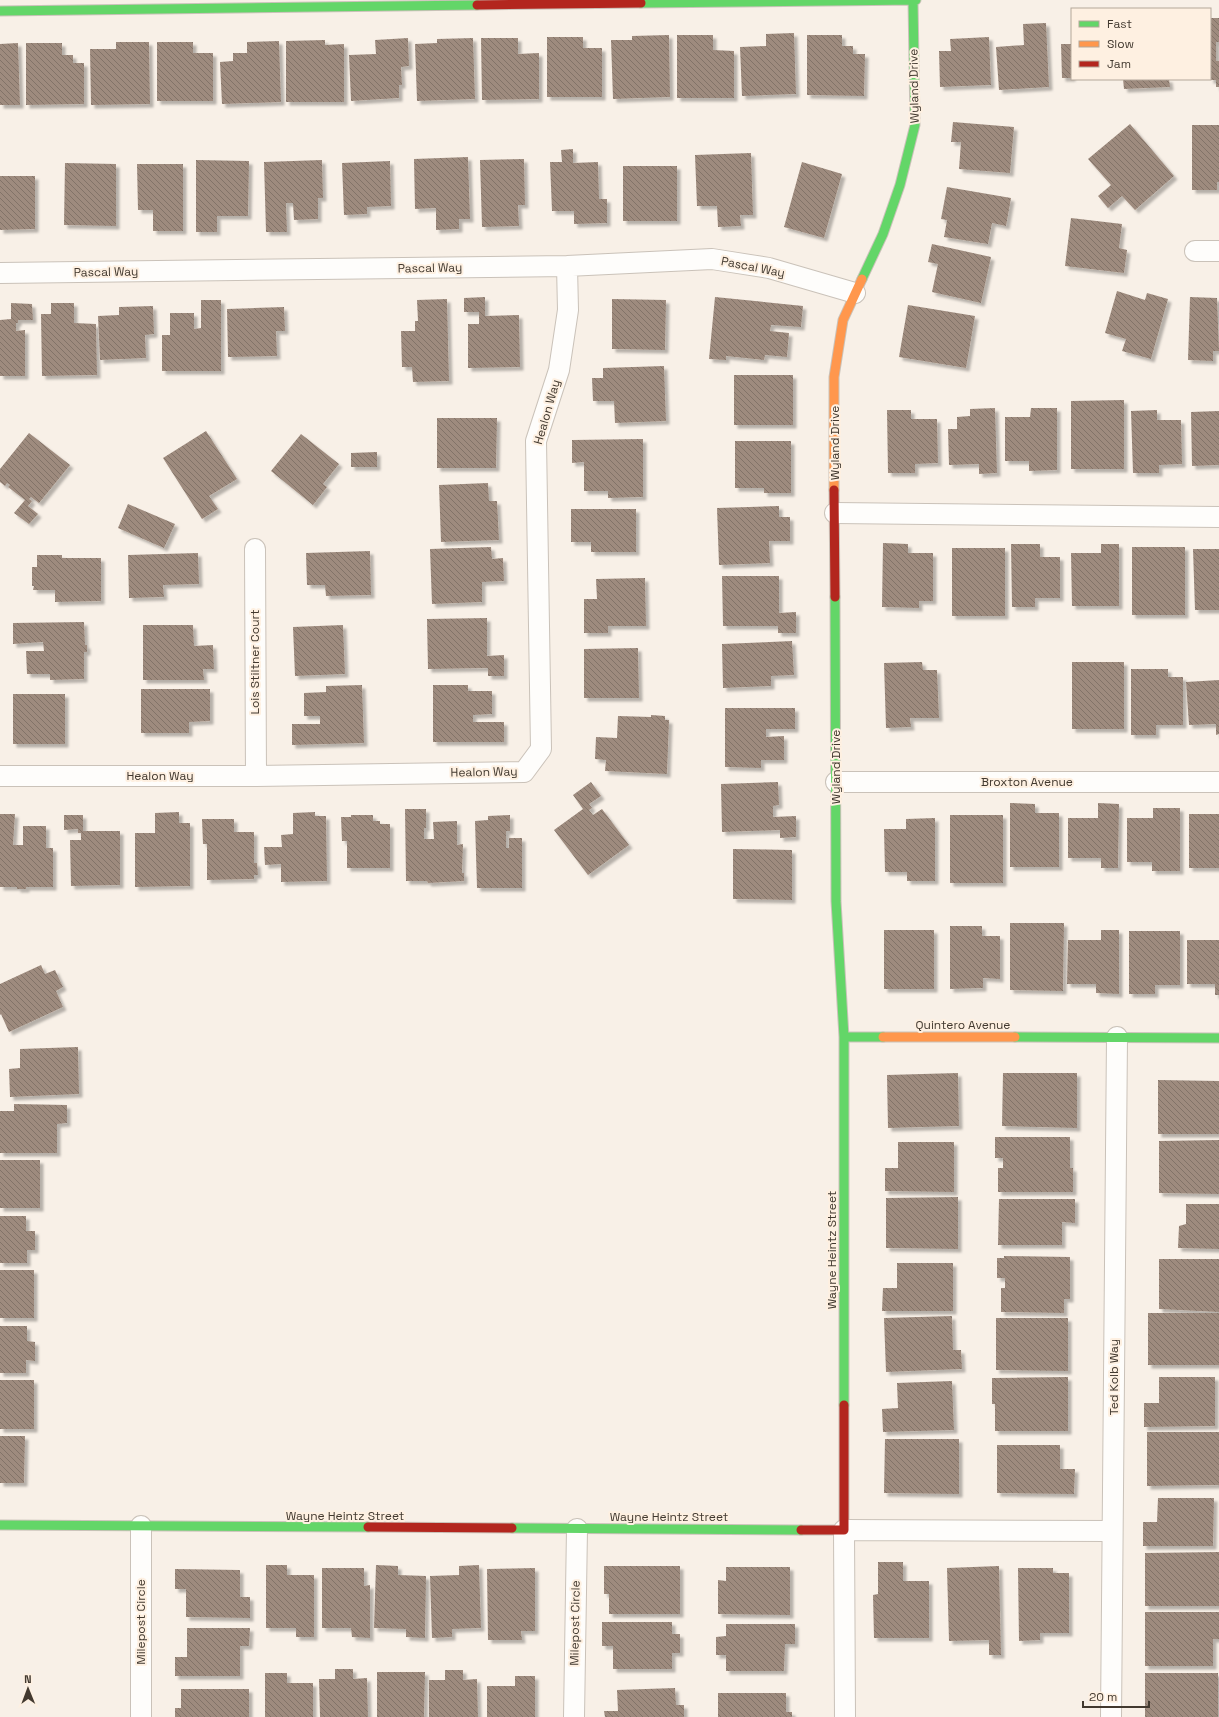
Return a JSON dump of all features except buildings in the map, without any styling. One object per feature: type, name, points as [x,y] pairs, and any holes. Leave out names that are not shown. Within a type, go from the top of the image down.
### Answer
[{"type":"street","name":"Wyland Drive","points":[[844,1037],[836,901],[834,377],[843,320],[883,234],[900,184],[915,125],[913,0]]},
{"type":"street","points":[[0,11],[255,4],[916,0]]},
{"type":"street","points":[[1195,251],[1219,251]]},
{"type":"street","name":"Pascal Way","points":[[0,273],[567,266],[712,259],[769,268],[855,293]]},
{"type":"street","name":"Healon Way","points":[[0,776],[256,776],[524,772],[541,749],[536,441],[559,370],[568,310],[567,266]]},
{"type":"street","points":[[835,513],[1219,517]]},
{"type":"street","name":"Lois Stiltner Court","points":[[255,548],[256,776]]},
{"type":"street","name":"Broxton Avenue","points":[[836,782],[1219,782]]},
{"type":"street","name":"Quintero Avenue","points":[[844,1037],[1219,1038]]},
{"type":"street","name":"Wayne Heintz Street","points":[[0,1525],[844,1530],[844,1037]]},
{"type":"street","name":"Ted Kolb Way","points":[[1111,1717],[1117,1037]]},
{"type":"street","name":"Milepost Circle","points":[[141,1526],[141,1717]]},
{"type":"street","name":"Milepost Circle","points":[[574,1717],[577,1529]]},
{"type":"street","points":[[845,1717],[844,1530],[1112,1531]]},
{"type":"traffic: fast","points":[[862,279],[883,234],[900,185],[915,125],[913,0]]},
{"type":"traffic: fast","points":[[641,3],[916,0]]},
{"type":"traffic: fast","points":[[0,11],[477,5]]},
{"type":"traffic: fast","points":[[835,597],[836,901],[844,1037],[883,1037]]},
{"type":"traffic: fast","points":[[844,1037],[844,1405]]},
{"type":"traffic: fast","points":[[1015,1037],[1219,1038]]},
{"type":"traffic: fast","points":[[0,1525],[368,1527]]},
{"type":"traffic: fast","points":[[512,1528],[801,1530]]},
{"type":"traffic: slow","points":[[834,490],[834,377],[843,320],[862,279]]},
{"type":"traffic: slow","points":[[883,1037],[1015,1037]]},
{"type":"traffic: jam","points":[[477,5],[641,3]]},
{"type":"traffic: jam","points":[[834,490],[835,597]]},
{"type":"traffic: jam","points":[[801,1530],[844,1530],[844,1405]]},
{"type":"traffic: jam","points":[[368,1527],[512,1528]]}]
